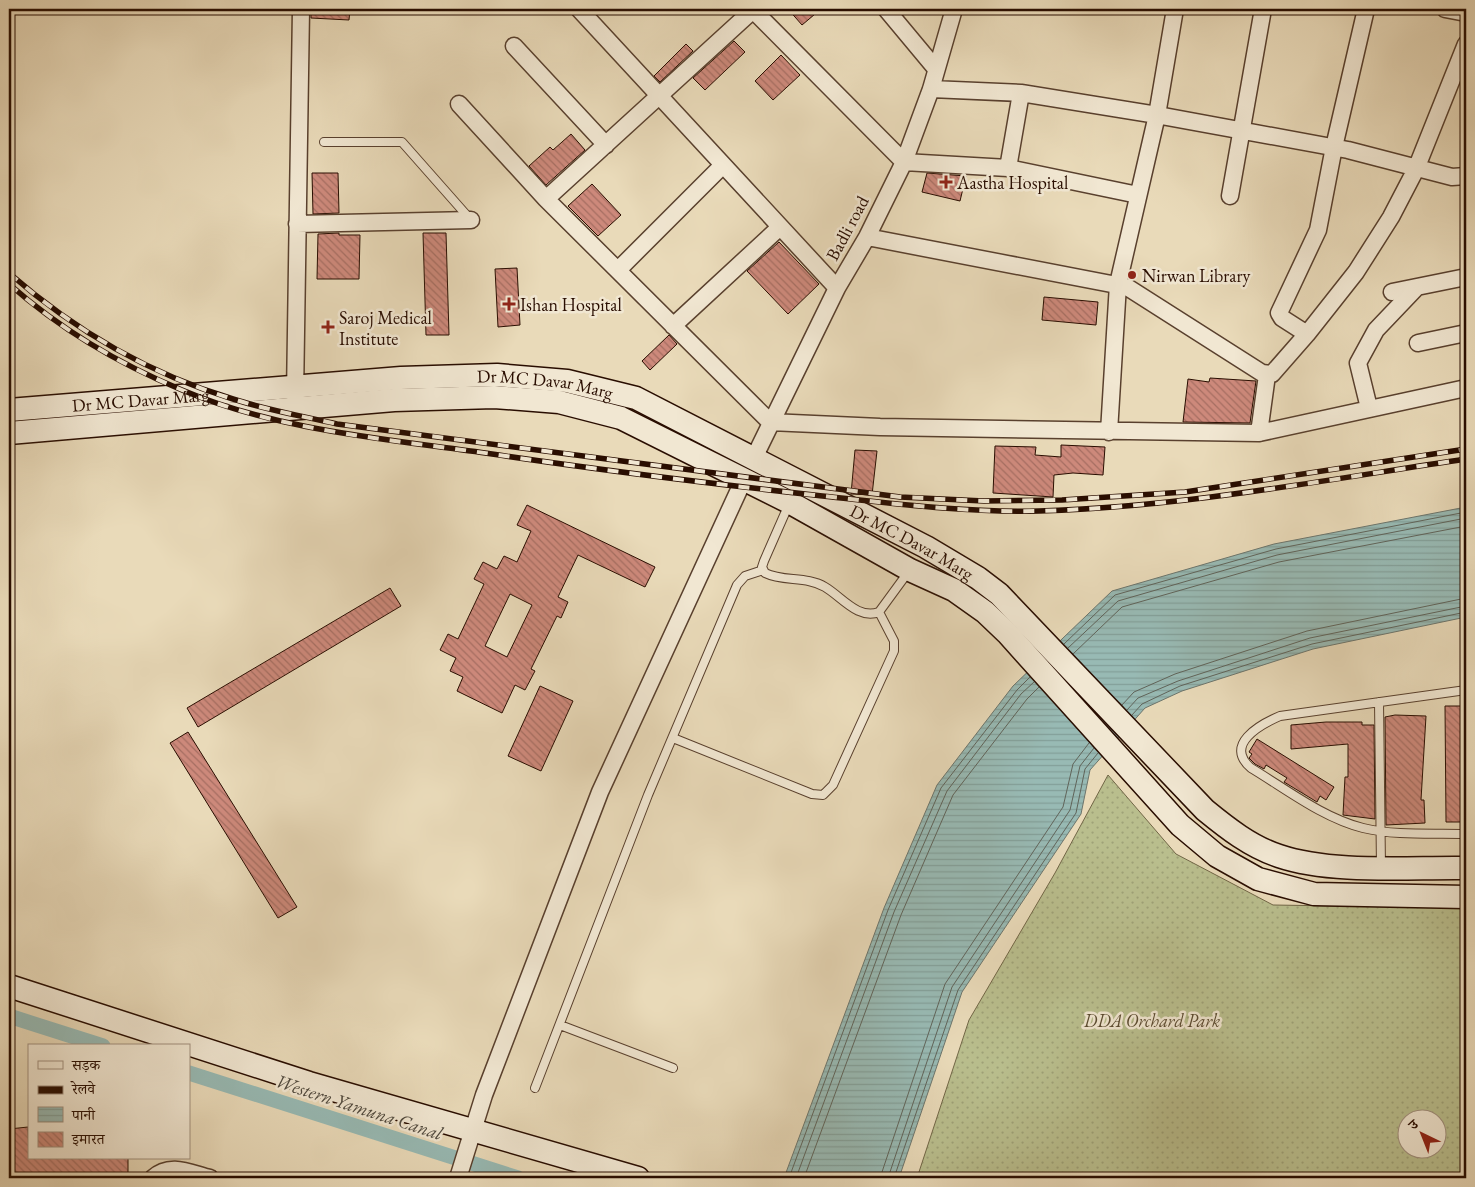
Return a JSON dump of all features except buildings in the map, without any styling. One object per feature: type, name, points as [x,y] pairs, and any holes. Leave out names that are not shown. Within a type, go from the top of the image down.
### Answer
[{"type":"street","points":[[294,409],[301,9]]},
{"type":"street","points":[[579,9],[779,228],[837,288]]},
{"type":"street","points":[[546,199],[659,98],[752,9],[904,162],[1008,168],[1138,195]]},
{"type":"street","points":[[886,9],[936,69]]},
{"type":"street","name":"Badli road","points":[[754,458],[837,288],[866,237],[904,162],[931,89],[954,9]]},
{"type":"street","points":[[1109,432],[1118,284],[1157,114],[1175,9]]},
{"type":"street","points":[[1230,196],[1264,9]]},
{"type":"street","points":[[1307,334],[1282,318],[1279,313],[1318,230],[1334,147],[1366,9]]},
{"type":"street","points":[[1445,9],[1466,13]]},
{"type":"street","points":[[1267,375],[1276,371],[1356,272],[1391,217],[1416,169],[1466,44]]},
{"type":"street","points":[[514,46],[606,145]]},
{"type":"street","points":[[931,89],[1021,93],[1157,114],[1334,147],[1452,177],[1466,176]]},
{"type":"street","points":[[1008,168],[1021,93]]},
{"type":"street","points":[[459,104],[546,199],[770,422],[880,427],[1259,433],[1466,388]]},
{"type":"street","points":[[618,269],[722,166]]},
{"type":"street","points":[[297,224],[471,220]]},
{"type":"street","points":[[673,326],[779,228]]},
{"type":"street","points":[[866,237],[1118,284],[1136,292],[1267,375]]},
{"type":"street","points":[[1392,292],[1466,278]]},
{"type":"street","points":[[1369,408],[1358,363],[1376,330],[1417,287]]},
{"type":"street","points":[[1418,343],[1466,333]]},
{"type":"street","name":"Dr MC Davar Marg","points":[[9,410],[401,378],[498,374],[568,381],[636,398],[937,554],[978,578],[999,594],[1014,625]]},
{"type":"street","points":[[1259,433],[1267,375]]},
{"type":"street","points":[[9,433],[394,400],[484,398],[559,402],[621,418],[790,502],[916,573],[954,590],[985,612],[1014,625],[1139,739],[1205,810],[1233,833],[1278,856],[1321,866],[1466,868]]},
{"type":"street","points":[[458,1176],[484,1095],[600,792],[744,479]]},
{"type":"street","points":[[916,573],[937,554]]},
{"type":"street","points":[[1014,625],[1119,757],[1180,825],[1217,856],[1258,879],[1314,894],[1466,897]]},
{"type":"street","points":[[9,986],[188,1044]]},
{"type":"street","points":[[190,1045],[309,1083],[638,1178]]},
{"type":"street","points":[[153,1178],[163,1170],[176,1169],[210,1178]]},
{"type":"lane","points":[[324,142],[402,142],[471,220]]},
{"type":"lane","points":[[763,570],[764,561],[790,502]]},
{"type":"lane","points":[[763,570],[772,576],[816,583],[866,614],[879,612],[916,573]]},
{"type":"lane","points":[[535,1088],[672,738],[737,585],[745,576],[763,570]]},
{"type":"lane","points":[[672,738],[812,794],[823,795],[833,785],[894,651],[894,640],[879,612]]},
{"type":"lane","points":[[1466,690],[1280,716],[1263,723],[1250,734],[1241,747],[1244,762],[1251,768],[1320,809],[1362,828],[1380,831],[1466,834]]},
{"type":"lane","points":[[1379,702],[1381,867]]},
{"type":"lane","points":[[560,1024],[673,1068]]},
{"type":"green space","name":"DDA Orchard Park","points":[[1108,775],[1176,854],[1273,905],[1466,908],[1466,1178],[917,1178],[969,1020],[1055,873]]},
{"type":"water","points":[[1466,507],[1466,617],[1313,649],[1182,691],[1145,708],[1090,770],[1081,814],[962,992],[899,1178],[784,1178],[884,908],[937,785],[1013,686],[1112,591],[1274,544]]},
{"type":"waterway","name":"Western Yamuna Canal","points":[[9,1016],[97,1044]]},
{"type":"waterway","name":"Western Yamuna Canal","points":[[190,1073],[518,1178]]},
{"type":"railway","points":[[9,273],[60,313],[114,348],[172,377],[202,389],[259,406],[337,424],[900,497],[984,501],[1062,500],[1185,492],[1466,449]]},
{"type":"railway","points":[[9,284],[49,316],[113,357],[182,390],[219,404],[257,415],[334,432],[693,481],[926,507],[1039,511],[1146,504],[1200,498],[1306,484],[1466,459]]},
{"type":"place","name":"Aastha Hospital","points":[[946,182]]},
{"type":"place","name":"Nirwan Library","points":[[1132,275]]},
{"type":"place","name":"Ishan Hospital","points":[[509,304]]},
{"type":"place","name":"Saroj Medical Institute","points":[[328,327]]}]
